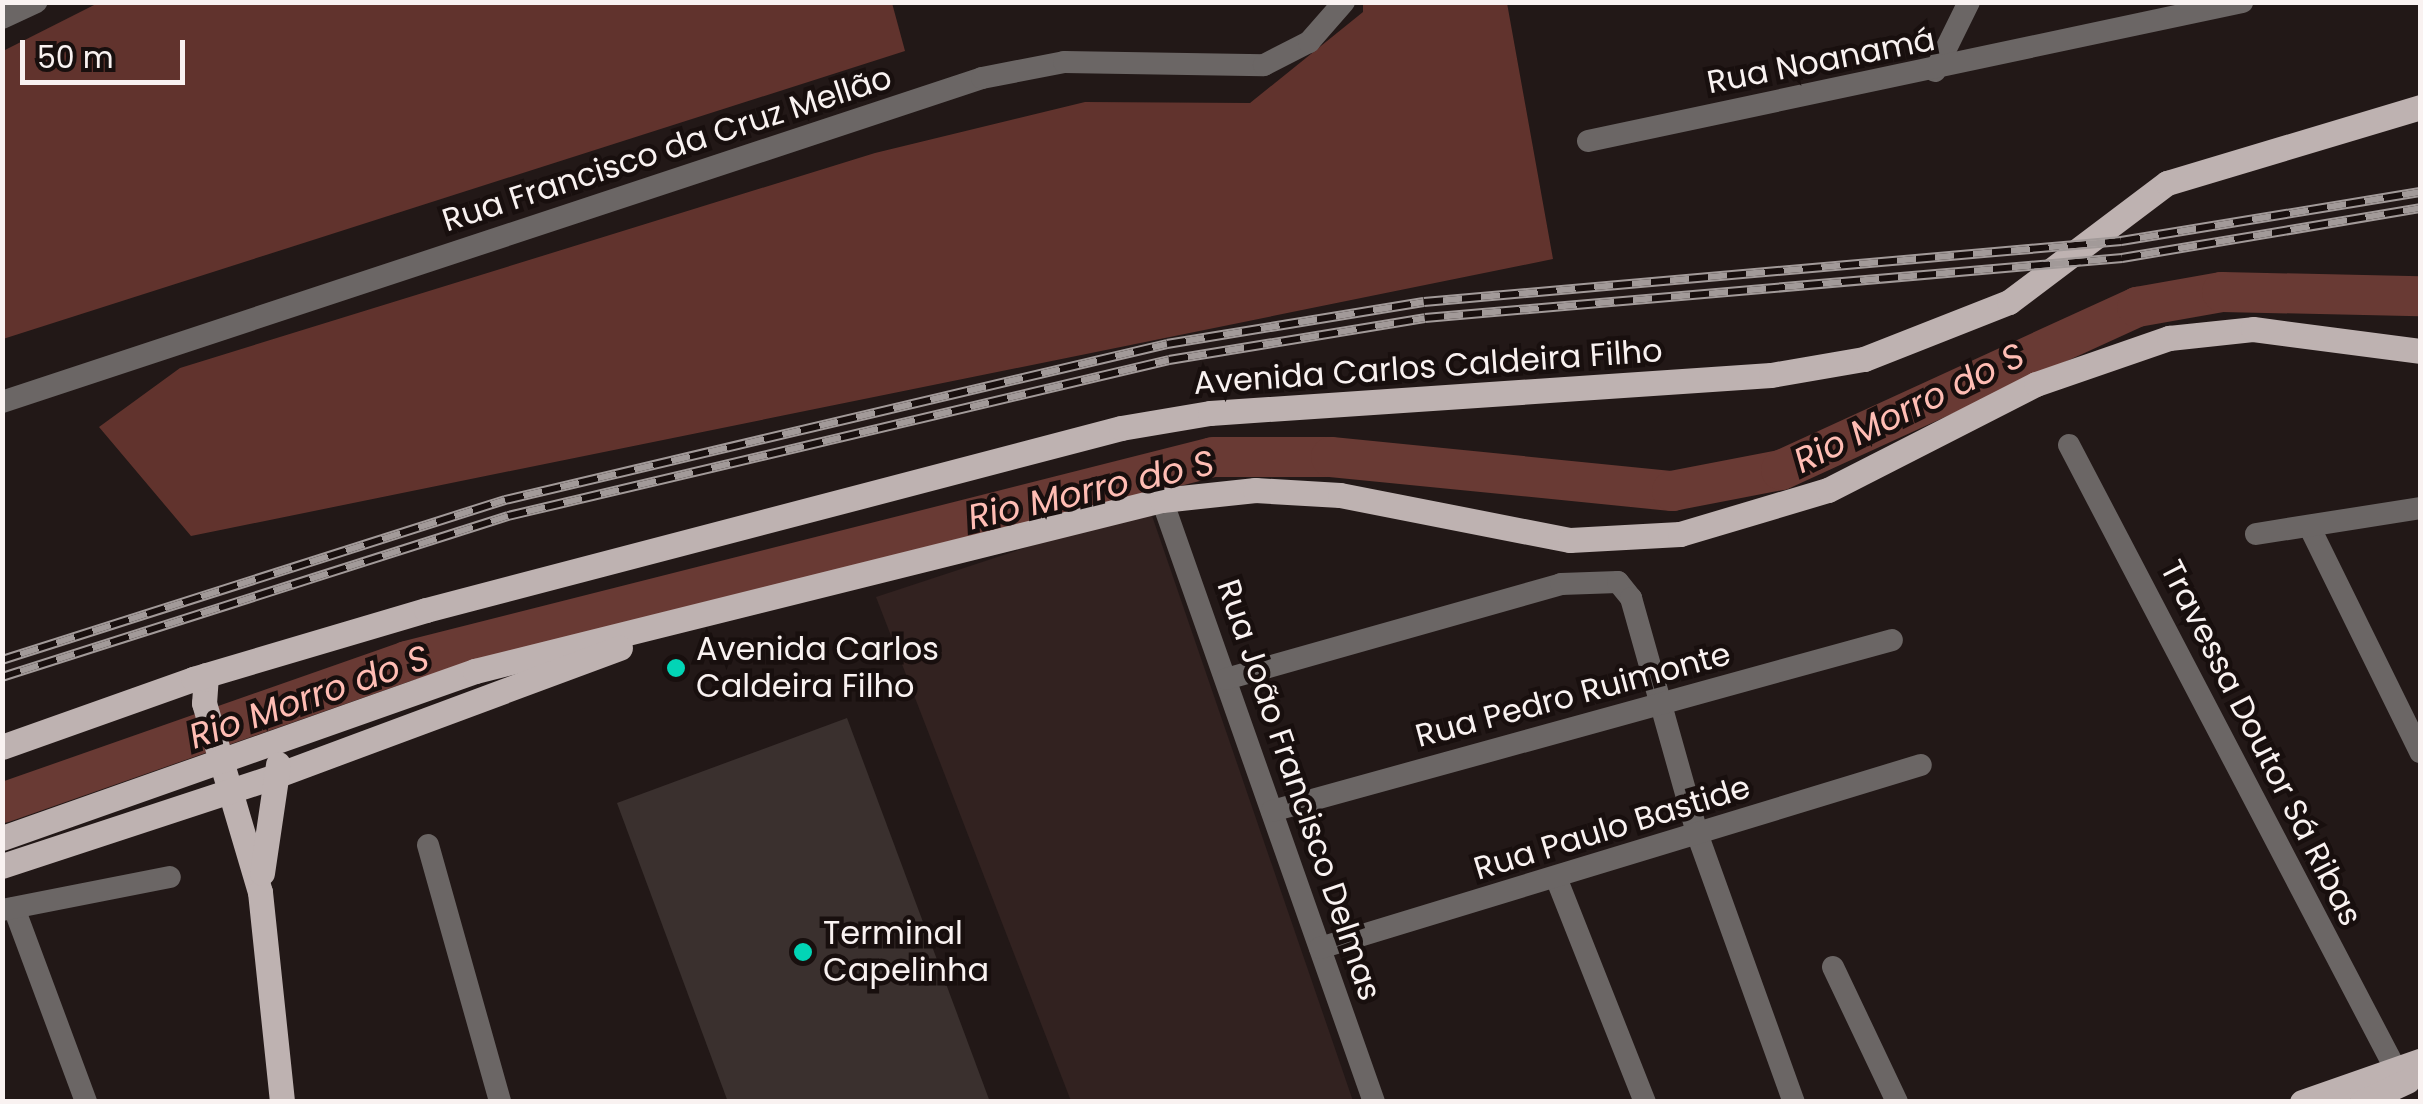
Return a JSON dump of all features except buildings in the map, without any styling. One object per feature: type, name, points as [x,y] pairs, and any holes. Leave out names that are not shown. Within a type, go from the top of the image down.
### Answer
[{"type":"main road","name":"Avenida Carlos Caldeira Filho","points":[[2,747],[206,674],[1120,428],[1210,412],[1771,375],[1864,360],[2009,302],[2166,183],[2420,107]]},
{"type":"main road","points":[[2,838],[223,751],[288,735],[475,671],[670,628],[1162,500],[1255,490],[1324,494],[1570,540],[1680,534],[1828,490],[2036,384],[2170,338],[2253,330],[2420,351]]},
{"type":"main road","points":[[2,866],[274,776],[670,628]]},
{"type":"main road","points":[[206,674],[209,714],[223,751],[260,892],[282,1102]]},
{"type":"main road","points":[[260,892],[274,776],[288,735]]},
{"type":"main road","points":[[2302,1102],[2412,1068]]},
{"type":"main road","points":[[2362,1102],[2412,1068]]},
{"type":"street","points":[[2,18],[37,2]]},
{"type":"street","name":"Rua Francisco da Cruz Mellão","points":[[2,402],[982,78],[1064,62],[1264,65],[1309,42],[1344,2]]},
{"type":"street","points":[[1935,72],[1969,2]]},
{"type":"street","name":"Rua Noanamá","points":[[1588,141],[1935,72],[2201,7],[2242,2]]},
{"type":"street","name":"Travessa Doutor Sá Ribas","points":[[2069,444],[2412,1068]]},
{"type":"street","name":"Rua João Francisco Delmas","points":[[1162,500],[1374,1102]]},
{"type":"street","points":[[2256,534],[2420,508]]},
{"type":"street","points":[[2309,526],[2420,752]]},
{"type":"street","points":[[1226,679],[1608,578],[1631,598],[1658,705],[1698,836],[1794,1102]]},
{"type":"street","name":"Rua Pedro Ruimonte","points":[[1272,811],[1892,640]]},
{"type":"street","name":"Rua Paulo Bastide","points":[[1320,948],[1556,880],[1922,766]]},
{"type":"street","points":[[428,846],[500,1102]]},
{"type":"street","points":[[86,1102],[8,909],[170,876]]},
{"type":"street","points":[[1556,880],[1645,1102]]},
{"type":"street","points":[[1833,967],[1897,1102]]},
{"type":"shaded area","points":[[100,2],[892,3],[905,51],[3,339],[3,51]]},
{"type":"shaded area","points":[[1363,3],[1507,3],[1553,259],[191,536],[99,427],[180,368],[875,153],[1085,102],[1250,103],[1363,12]]},
{"type":"shaded area","points":[[1149,507],[1353,1101],[1071,1101],[876,597]]},
{"type":"waterway","name":"Rio Morro do S","points":[[2,803],[407,661],[1213,457],[1331,457],[1672,491],[1781,470],[2137,307],[2222,292],[2420,296]]},
{"type":"railway","points":[[2,660],[505,500],[1167,344],[1424,302],[2121,241],[2420,192]]},
{"type":"railway","points":[[2,677],[508,516],[1169,360],[1425,318],[2122,258],[2420,208]]},
{"type":"place","name":"Avenida Carlos Caldeira Filho","points":[[676,668]]},
{"type":"place","name":"Terminal Capelinha","points":[[803,952]]}]
